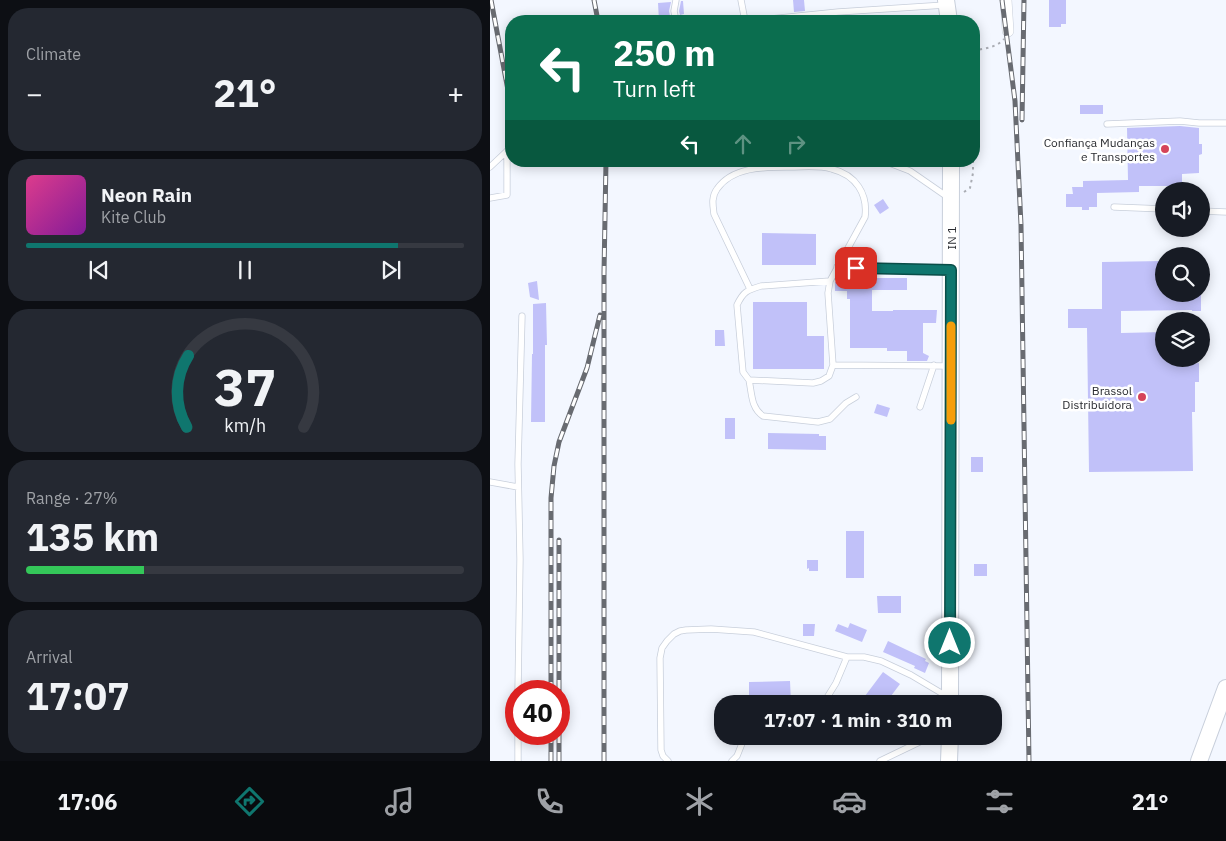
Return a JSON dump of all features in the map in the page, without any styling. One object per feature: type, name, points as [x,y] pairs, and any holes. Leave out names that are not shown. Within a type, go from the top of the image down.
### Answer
[{"type":"street","points":[[1006,0],[1008,31]]},
{"type":"street","points":[[947,2],[948,15]]},
{"type":"street","name":"IN 1","points":[[950,167],[951,270],[942,365],[950,695]]},
{"type":"street","points":[[1199,761],[1226,688]]},
{"type":"street","points":[[950,745],[950,761]]},
{"type":"lane","points":[[675,15],[676,0]]},
{"type":"lane","points":[[741,0],[744,15]]},
{"type":"lane","points":[[809,15],[947,2]]},
{"type":"lane","points":[[1107,124],[1180,121],[1226,124]]},
{"type":"lane","points":[[490,167],[505,153]]},
{"type":"lane","points":[[490,198],[507,195],[507,167]]},
{"type":"lane","points":[[750,289],[714,214],[712,201],[716,190],[724,180],[737,173],[759,168],[788,167]]},
{"type":"lane","points":[[749,380],[822,381],[829,376],[833,365],[828,293],[830,281],[865,217],[866,207],[864,195],[858,185],[847,175],[823,167]]},
{"type":"lane","points":[[900,167],[910,171],[950,198]]},
{"type":"lane","points":[[1114,207],[1155,209]]},
{"type":"lane","points":[[1210,211],[1226,212]]},
{"type":"lane","points":[[837,267],[951,270]]},
{"type":"lane","points":[[830,281],[761,286],[750,289],[742,295],[738,305],[743,372],[749,380],[754,407],[763,416],[818,422],[830,419],[856,396]]},
{"type":"lane","points":[[518,680],[520,559],[518,487],[522,316]]},
{"type":"lane","points":[[833,365],[942,365],[920,407]]},
{"type":"lane","points":[[490,482],[518,487]]},
{"type":"lane","points":[[668,761],[660,750],[660,658],[662,648],[667,641],[680,631],[711,629],[754,632],[847,658],[864,657],[881,661],[911,675],[941,695]]},
{"type":"lane","points":[[829,695],[847,658]]},
{"type":"lane","points":[[518,745],[518,761]]},
{"type":"lane","points":[[732,761],[737,756],[741,745]]},
{"type":"lane","points":[[880,761],[913,745]]},
{"type":"path","points":[[980,50],[991,48],[1001,43],[1008,31]]},
{"type":"path","points":[[950,198],[953,199],[970,188],[974,167]]},
{"type":"building","points":[[793,0],[804,0],[805,11],[794,12]]},
{"type":"building","points":[[1049,0],[1066,0],[1066,24],[1061,24],[1061,27],[1049,27]]},
{"type":"building","points":[[681,1],[683,1],[684,14],[680,15],[679,11]]},
{"type":"building","points":[[671,2],[670,15],[659,15],[658,3]]},
{"type":"building","points":[[1080,105],[1103,105],[1103,114],[1080,114]]},
{"type":"building","name":"Confiança Mudanças e Transportes","points":[[1180,126],[1199,128],[1199,144],[1202,144],[1202,154],[1199,155],[1199,173],[1182,174],[1182,182],[1155,182],[1155,186],[1139,186],[1139,192],[1097,193],[1097,207],[1089,207],[1089,210],[1082,210],[1082,207],[1066,207],[1066,194],[1073,194],[1072,187],[1083,187],[1083,181],[1128,180],[1127,128]]},
{"type":"building","points":[[883,199],[889,208],[880,214],[874,205]]},
{"type":"building","points":[[762,233],[816,234],[816,265],[762,265]]},
{"type":"building","name":"Brassol Distribuidora","points":[[1155,261],[1155,302],[1201,302],[1201,311],[1121,311],[1121,333],[1155,332],[1155,367],[1199,367],[1199,382],[1195,382],[1195,412],[1192,412],[1193,471],[1089,472],[1087,328],[1068,328],[1068,309],[1102,309],[1102,262]]},
{"type":"building","points":[[841,278],[907,278],[907,290],[872,290],[872,311],[937,310],[936,323],[923,323],[923,353],[929,356],[927,361],[907,361],[907,351],[887,351],[887,348],[850,348],[850,299],[847,299],[847,291],[835,291],[835,282],[841,281]]},
{"type":"building","points":[[537,281],[539,300],[530,297],[528,283]]},
{"type":"building","points":[[753,302],[807,302],[807,336],[824,336],[824,369],[753,369]]},
{"type":"building","points":[[546,303],[545,422],[531,422],[533,304]]},
{"type":"building","points":[[715,330],[724,330],[725,346],[715,346]]},
{"type":"building","points":[[877,404],[890,408],[887,417],[874,413]]},
{"type":"building","points":[[725,418],[735,418],[735,439],[725,439]]},
{"type":"building","points":[[768,433],[819,434],[819,436],[826,436],[826,450],[768,449]]},
{"type":"building","points":[[971,457],[983,457],[983,472],[971,472]]},
{"type":"building","points":[[846,531],[864,531],[864,578],[846,578]]},
{"type":"building","points":[[807,560],[818,560],[818,571],[809,571],[809,568],[807,569]]},
{"type":"building","points":[[974,564],[987,564],[987,576],[974,576]]},
{"type":"building","points":[[877,596],[901,596],[901,613],[878,613]]},
{"type":"building","points":[[850,623],[867,630],[862,642],[835,631],[838,624],[848,628]]},
{"type":"building","points":[[803,624],[815,624],[814,636],[803,636]]},
{"type":"building","points":[[888,641],[926,659],[925,661],[929,663],[925,673],[914,668],[915,666],[883,652]]},
{"type":"building","points":[[883,672],[900,684],[892,695],[866,695]]},
{"type":"building","points":[[790,681],[791,695],[749,695],[749,682]]},
{"type":"railway","points":[[491,0],[505,74]]},
{"type":"railway","points":[[594,0],[597,15]]},
{"type":"railway","points":[[1002,0],[1015,101],[1021,225],[1029,761]]},
{"type":"railway","points":[[1022,120],[1024,0]]},
{"type":"railway","points":[[604,761],[604,273],[606,167]]},
{"type":"railway","points":[[551,680],[551,498],[554,466],[559,442],[587,368],[600,315]]},
{"type":"railway","points":[[559,540],[559,761]]},
{"type":"railway","points":[[551,745],[551,761]]},
{"type":"slow traffic","points":[[951,326],[951,420]]},
{"type":"place","name":"Confiança Mudanças e Transportes","points":[[1165,149]]},
{"type":"place","name":"Brassol Distribuidora","points":[[1142,397]]},
{"type":"route","points":[[856,268],[951,270],[950,643]]}]
